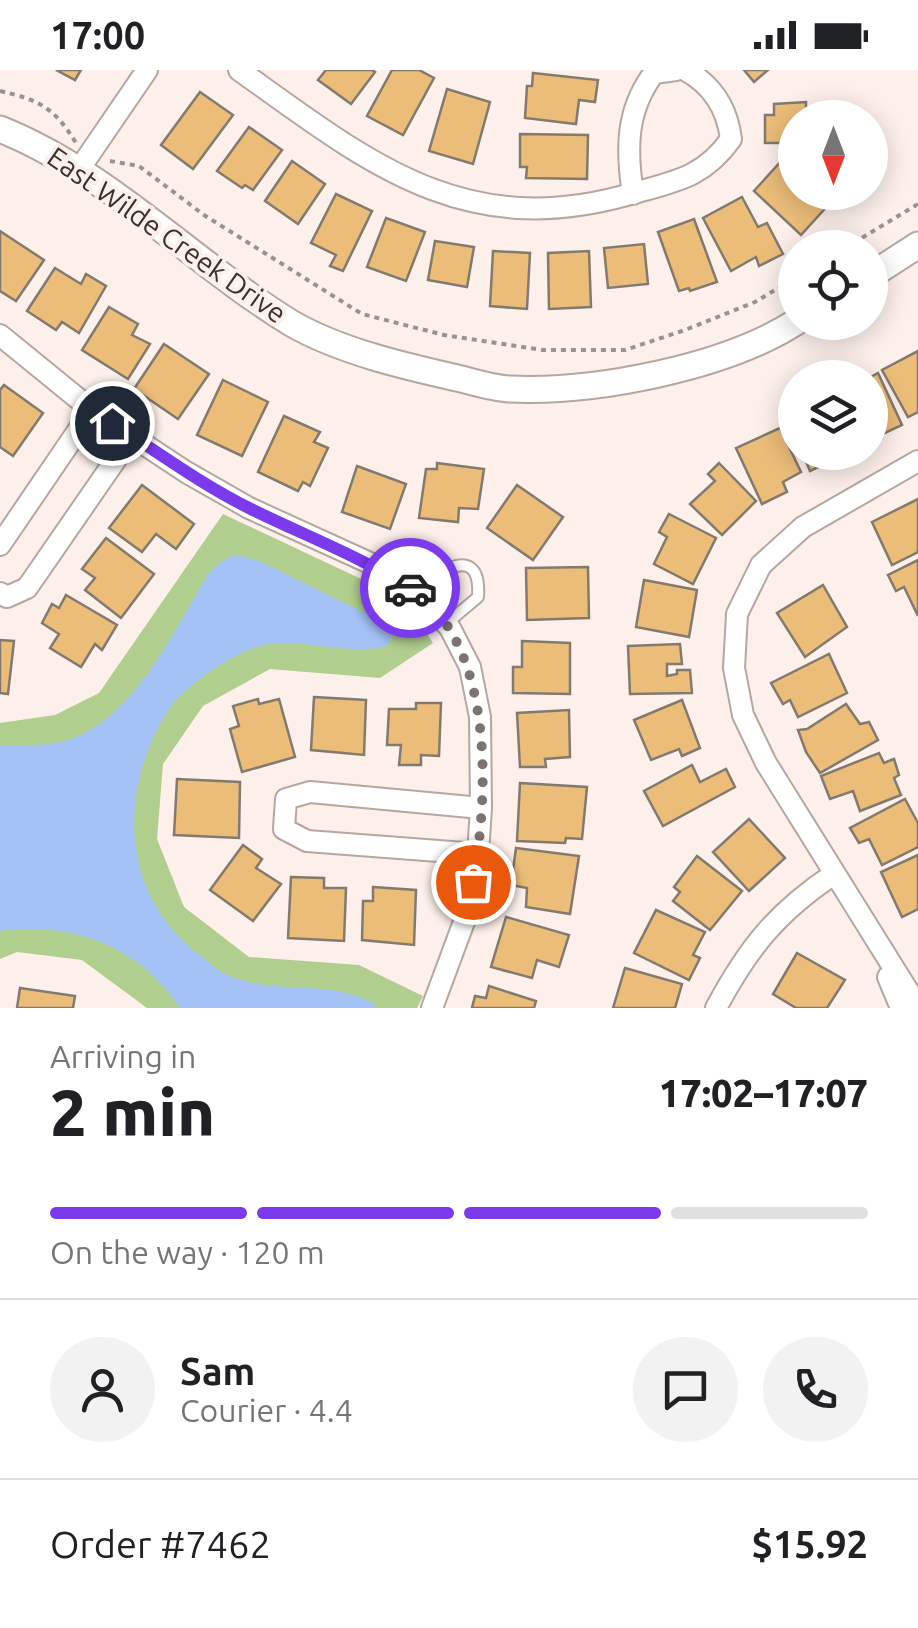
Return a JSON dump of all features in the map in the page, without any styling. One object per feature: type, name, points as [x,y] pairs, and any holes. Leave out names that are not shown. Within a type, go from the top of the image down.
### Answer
[{"type":"street","points":[[84,162],[147,70]]},
{"type":"street","points":[[239,70],[356,154],[408,181],[452,196],[549,210],[595,205],[685,179],[716,160],[731,139],[728,116],[704,80],[685,70]]},
{"type":"street","points":[[632,194],[628,164],[638,94],[654,73],[676,70]]},
{"type":"street","name":"East Wilde Creek Drive","points":[[0,129],[84,162],[294,324],[388,363],[507,389],[600,384],[689,366],[778,333]]},
{"type":"street","points":[[888,265],[918,246]]},
{"type":"street","points":[[0,335],[92,410],[186,472],[249,508],[372,564],[416,592],[448,626],[470,667],[480,717],[481,808],[468,910],[432,1008]]},
{"type":"street","points":[[0,545],[92,410]]},
{"type":"street","points":[[0,593],[7,597],[27,588],[132,436]]},
{"type":"street","points":[[918,461],[803,526],[761,565],[737,614],[734,668],[743,716],[766,763],[918,1007]]},
{"type":"street","points":[[478,854],[307,841],[284,829],[286,798],[310,792],[481,808]]},
{"type":"street","points":[[716,1008],[738,967],[765,930],[798,898],[834,874]]},
{"type":"street","points":[[865,924],[901,1008]]},
{"type":"lane","points":[[416,592],[446,567],[462,565],[474,571],[479,581],[478,597],[448,626]]},
{"type":"path","points":[[0,91],[36,99],[66,126],[84,162],[102,160],[140,166],[204,215],[362,314],[444,336],[543,350],[625,350],[755,302],[778,288]]},
{"type":"path","points":[[875,230],[918,204]]},
{"type":"green space","points":[[223,514],[376,586],[417,618],[433,643],[380,678],[270,669],[203,706],[163,764],[157,839],[184,907],[249,957],[359,965],[423,996],[417,1008],[147,1008],[82,960],[17,952],[0,959],[0,723],[55,715],[99,693]]},
{"type":"water","points":[[236,555],[257,560],[381,621],[393,636],[387,646],[371,649],[267,644],[229,660],[183,693],[167,712],[140,777],[135,844],[142,875],[156,906],[175,933],[224,973],[264,985],[339,991],[375,1004],[374,1008],[180,1008],[145,968],[102,942],[52,930],[0,931],[0,746],[54,743],[99,725],[118,709],[152,668],[209,574]]},
{"type":"building","points":[[56,70],[81,70],[75,80]]},
{"type":"building","points":[[326,70],[375,72],[351,104],[318,80]]},
{"type":"building","points":[[392,70],[419,70],[434,78],[403,135],[367,116]]},
{"type":"building","points":[[744,70],[768,70],[754,82]]},
{"type":"building","points":[[533,73],[598,80],[595,102],[579,100],[576,124],[525,118],[527,86],[532,86]]},
{"type":"building","points":[[447,89],[490,102],[473,164],[429,151]]},
{"type":"building","points":[[200,92],[233,115],[193,169],[161,145]]},
{"type":"building","points":[[774,104],[778,104],[778,143],[765,143],[765,115],[774,115]]},
{"type":"building","points":[[249,127],[282,150],[253,190],[245,185],[242,188],[217,171]]},
{"type":"building","points":[[520,134],[588,135],[587,179],[526,178],[527,167],[520,167]]},
{"type":"building","points":[[292,161],[325,184],[298,224],[265,201]]},
{"type":"building","points":[[778,165],[778,210],[824,210],[806,230],[796,230],[754,191]]},
{"type":"building","points":[[336,194],[372,211],[343,271],[330,266],[336,255],[311,243]]},
{"type":"building","points":[[742,197],[758,227],[767,223],[778,244],[778,256],[759,266],[756,257],[731,271],[703,218]]},
{"type":"building","points":[[386,218],[425,232],[406,281],[367,267]]},
{"type":"building","points":[[694,219],[717,282],[679,291],[658,232]]},
{"type":"building","points":[[0,231],[44,260],[16,301],[0,291]]},
{"type":"building","points":[[435,241],[474,247],[467,287],[428,280]]},
{"type":"building","points":[[644,244],[648,284],[608,288],[604,248]]},
{"type":"building","points":[[493,251],[530,253],[527,309],[490,306]]},
{"type":"building","points":[[589,251],[591,307],[549,309],[548,253]]},
{"type":"building","points":[[55,268],[81,284],[86,274],[106,286],[79,333],[62,322],[56,330],[27,311]]},
{"type":"building","points":[[109,307],[138,324],[132,335],[150,344],[128,379],[82,350]]},
{"type":"building","points":[[164,344],[209,374],[178,419],[134,389]]},
{"type":"building","points":[[918,351],[918,412],[908,417],[888,381],[888,367]]},
{"type":"building","points":[[223,380],[268,402],[242,456],[197,435]]},
{"type":"building","points":[[4,385],[43,413],[13,456],[0,447],[0,390]]},
{"type":"building","points":[[888,395],[902,425],[888,432]]},
{"type":"building","points":[[284,416],[320,432],[314,442],[328,448],[310,486],[303,482],[298,491],[258,472]]},
{"type":"building","points":[[778,429],[778,470],[801,472],[783,482],[787,492],[762,504],[736,448]]},
{"type":"building","points":[[437,463],[484,469],[478,509],[459,508],[458,522],[419,518],[426,469],[437,469]]},
{"type":"building","points":[[719,463],[756,501],[722,535],[690,504],[715,481],[708,474]]},
{"type":"building","points":[[357,466],[406,484],[390,529],[342,512]]},
{"type":"building","points":[[142,485],[194,524],[176,549],[156,534],[142,552],[109,528]]},
{"type":"building","points":[[517,485],[563,517],[533,560],[487,528]]},
{"type":"building","points":[[918,499],[918,552],[892,565],[872,522]]},
{"type":"building","points":[[669,514],[716,538],[693,584],[654,564],[667,537],[659,532]]},
{"type":"building","points":[[106,538],[154,574],[121,618],[85,590],[95,578],[82,569]]},
{"type":"building","points":[[918,560],[918,616],[904,587],[896,591],[888,575]]},
{"type":"building","points":[[588,567],[589,618],[527,620],[526,568]]},
{"type":"building","points":[[644,580],[697,590],[689,637],[636,627]]},
{"type":"building","points":[[823,585],[847,627],[805,657],[777,613]]},
{"type":"building","points":[[66,595],[117,625],[102,650],[95,644],[81,667],[50,648],[59,634],[42,623],[52,604],[59,608]]},
{"type":"building","points":[[0,640],[14,641],[8,694],[0,693]]},
{"type":"building","points":[[522,641],[570,643],[570,694],[513,693],[513,667],[522,667]]},
{"type":"building","points":[[680,644],[682,664],[667,664],[667,676],[677,674],[677,670],[690,670],[692,693],[630,694],[628,646]]},
{"type":"building","points":[[829,654],[847,693],[798,717],[790,700],[783,704],[771,683]]},
{"type":"building","points":[[314,697],[366,700],[364,755],[311,750]]},
{"type":"building","points":[[258,699],[259,704],[279,699],[295,757],[242,772],[230,729],[239,726],[233,706]]},
{"type":"building","points":[[682,700],[700,748],[682,756],[679,749],[651,760],[634,720]]},
{"type":"building","points":[[416,703],[441,703],[439,756],[421,755],[421,765],[399,765],[401,745],[387,745],[389,709],[416,709]]},
{"type":"building","points":[[846,704],[860,724],[869,722],[878,740],[820,773],[798,730],[807,729]]},
{"type":"building","points":[[569,710],[570,757],[545,759],[546,767],[520,767],[517,713]]},
{"type":"building","points":[[879,753],[884,763],[894,759],[899,775],[894,778],[901,795],[860,811],[853,791],[830,799],[821,776]]},
{"type":"building","points":[[692,765],[700,782],[726,769],[735,787],[663,826],[644,791]]},
{"type":"building","points":[[177,779],[240,782],[239,838],[174,835]]},
{"type":"building","points":[[520,783],[587,787],[582,839],[566,838],[565,843],[517,841]]},
{"type":"building","points":[[905,799],[918,823],[918,847],[882,865],[869,839],[859,843],[850,828]]},
{"type":"building","points":[[749,819],[785,858],[749,891],[713,852]]},
{"type":"building","points":[[243,845],[262,859],[256,868],[281,884],[253,921],[210,890]]},
{"type":"building","points":[[516,848],[579,856],[570,914],[526,907],[527,888],[511,885]]},
{"type":"building","points":[[918,855],[918,909],[902,917],[881,872]]},
{"type":"building","points":[[697,856],[742,891],[710,930],[673,901],[680,892],[674,887]]},
{"type":"building","points":[[291,877],[324,878],[324,888],[346,888],[344,941],[288,938]]},
{"type":"building","points":[[373,887],[416,890],[414,945],[362,940],[363,901],[373,901]]},
{"type":"building","points":[[656,910],[705,932],[693,955],[700,958],[689,980],[634,953]]},
{"type":"building","points":[[506,917],[569,935],[559,967],[537,960],[532,978],[491,967]]},
{"type":"building","points":[[797,953],[845,980],[827,1008],[796,1008],[773,994]]},
{"type":"building","points":[[625,968],[682,984],[675,1008],[613,1008]]},
{"type":"building","points":[[489,986],[536,1001],[534,1008],[472,1008],[475,996],[486,998]]},
{"type":"building","points":[[20,988],[75,996],[73,1008],[17,1008]]},
{"type":"way so far","points":[[410,588],[450,628],[470,667],[480,717],[481,808],[473,882]]},
{"type":"route","points":[[112,423],[249,508],[372,564],[410,588]]}]
